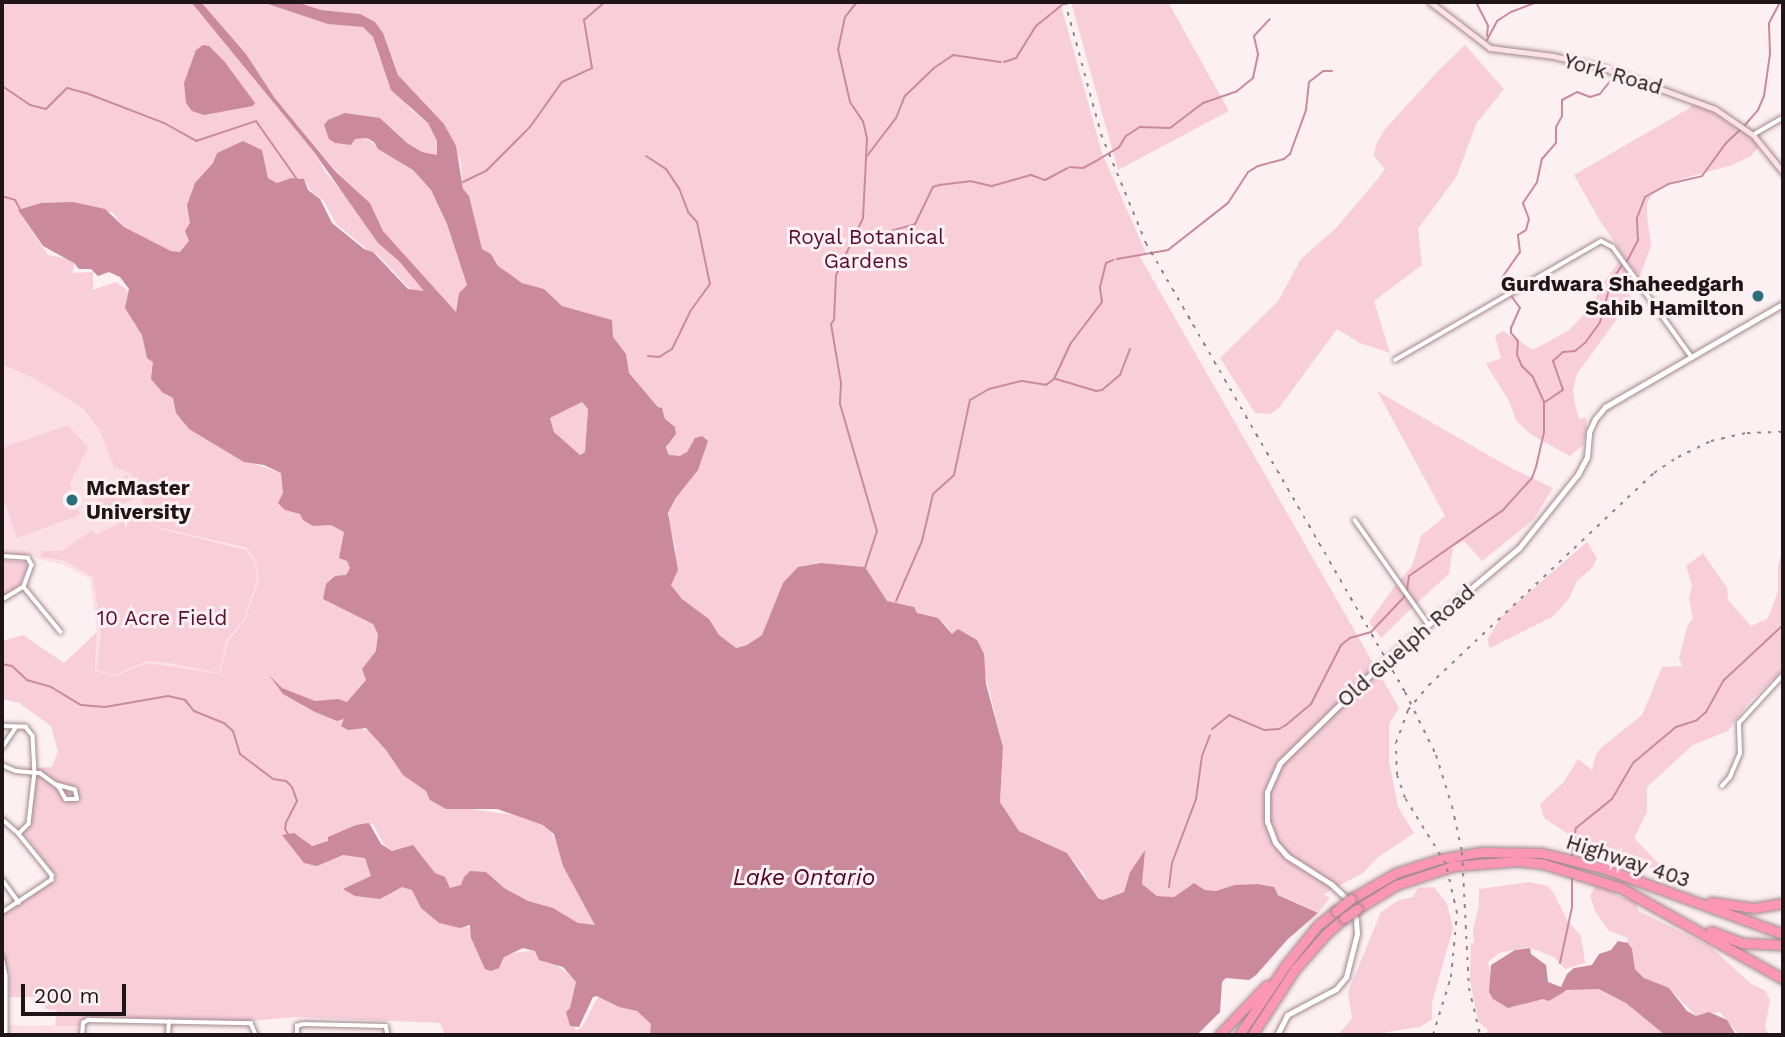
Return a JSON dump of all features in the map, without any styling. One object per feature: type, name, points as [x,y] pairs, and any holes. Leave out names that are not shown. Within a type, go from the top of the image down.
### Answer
[{"type":"highway","name":"Highway 403","points":[[1239,1035],[1285,966],[1318,926],[1336,911],[1351,899],[1396,873],[1462,853],[1542,853],[1603,868],[1783,934]]},
{"type":"highway","name":"Highway 403","points":[[1254,1035],[1311,949],[1344,918],[1396,885],[1424,874],[1472,863],[1544,864],[1603,880],[1632,893],[1783,979]]},
{"type":"highway","points":[[1603,868],[1722,905],[1754,908],[1783,903]]},
{"type":"highway","points":[[1632,893],[1719,935],[1743,943],[1781,946]]},
{"type":"highway","points":[[1219,1035],[1285,966]]},
{"type":"main road","name":"York Road","points":[[1430,2],[1490,48],[1570,60],[1649,83],[1715,109],[1753,135],[1783,172]]},
{"type":"street","points":[[1753,135],[1783,118]]},
{"type":"street","points":[[1395,360],[1601,241],[1613,247],[1691,357]]},
{"type":"street","name":"Old Guelph Road","points":[[1277,1035],[1287,1015],[1336,989],[1346,977],[1357,934],[1356,919],[1346,898],[1287,856],[1275,842],[1267,821],[1267,792],[1280,763],[1374,671],[1518,548],[1552,509],[1587,457],[1590,432],[1605,407],[1783,304]]},
{"type":"street","points":[[1355,520],[1427,624]]},
{"type":"street","points":[[2,556],[28,558],[32,568],[24,587],[2,600]]},
{"type":"street","points":[[24,587],[61,632]]},
{"type":"street","points":[[1722,786],[1730,777],[1740,754],[1740,723],[1783,675]]},
{"type":"street","points":[[2,726],[31,730],[35,772],[29,824],[19,834]]},
{"type":"street","points":[[2,748],[16,727]]},
{"type":"street","points":[[2,765],[16,771],[35,772],[56,785],[75,790],[77,799],[68,800],[56,785]]},
{"type":"street","points":[[2,819],[19,834],[52,875],[52,880],[2,913]]},
{"type":"street","points":[[2,879],[19,902]]},
{"type":"street","points":[[2,956],[6,976],[6,1035]]},
{"type":"street","points":[[82,1035],[84,1021],[251,1023],[255,1026],[256,1035]]},
{"type":"street","points":[[168,1035],[169,1021]]},
{"type":"street","points":[[297,1035],[297,1026],[303,1024],[387,1027],[388,1035]]},
{"type":"shaded area","name":"McMaster University","points":[[2,364],[35,379],[81,408],[100,431],[114,466],[130,473],[153,526],[247,549],[256,562],[259,580],[245,620],[228,641],[220,675],[147,663],[115,676],[95,671],[97,632],[90,579],[62,564],[36,559],[36,556],[2,554]]},
{"type":"shaded area","points":[[9,1025],[78,1026],[78,1035],[9,1035]]},
{"type":"green space","points":[[2,2],[191,2],[314,152],[326,173],[454,320],[411,290],[377,254],[336,224],[324,201],[312,192],[304,179],[291,178],[277,183],[268,178],[262,150],[246,143],[184,254],[171,251],[124,227],[112,212],[22,211],[21,215],[48,255],[70,259],[74,264],[73,273],[93,272],[93,290],[116,282],[126,289],[166,396],[177,399],[249,462],[285,474],[348,534],[381,636],[370,681],[353,702],[341,701],[362,723],[363,730],[369,730],[456,807],[520,816],[547,825],[596,918],[597,931],[540,910],[498,885],[486,872],[474,872],[465,889],[449,889],[449,885],[422,861],[421,856],[395,852],[385,846],[373,824],[360,826],[332,842],[296,847],[367,853],[468,928],[473,926],[494,966],[502,962],[505,954],[538,950],[580,984],[571,1021],[576,1030],[582,1027],[598,997],[604,995],[641,1009],[650,1020],[655,1035],[445,1035],[440,1023],[295,1017],[250,1021],[87,1017],[78,1026],[55,1026],[57,1010],[45,1009],[45,999],[42,997],[9,997],[9,976],[2,946],[2,915],[55,880],[55,875],[23,833],[30,823],[37,768],[52,767],[58,751],[51,726],[19,703],[2,699],[2,641],[23,635],[64,663],[97,632],[95,671],[115,676],[147,663],[220,674],[228,641],[245,620],[259,580],[256,562],[247,548],[153,526],[130,473],[114,467],[100,431],[82,408],[35,379],[2,364]]},
{"type":"green space","points":[[201,2],[269,2],[363,27],[373,37],[379,57],[410,109],[428,123],[437,141],[437,155],[422,152],[407,143],[380,118],[335,143],[351,145],[355,139],[367,138],[379,149],[413,170],[431,190],[447,224],[467,285],[459,293],[456,312],[383,231],[370,203],[335,170],[274,97],[246,54]]},
{"type":"green space","name":"Royal Botanical Gardens","points":[[289,2],[1060,2],[1102,153],[1146,253],[1140,257],[1399,708],[1389,724],[1389,761],[1398,807],[1414,833],[1377,858],[1363,873],[1324,894],[1330,898],[1318,913],[1278,894],[1273,887],[1258,884],[1216,891],[1205,890],[1194,883],[1174,897],[1157,896],[1142,884],[1144,852],[1128,878],[1124,892],[1103,900],[1093,894],[1084,874],[1067,853],[1019,831],[1000,802],[1003,747],[977,640],[963,632],[953,634],[945,624],[887,602],[866,576],[865,567],[821,563],[798,567],[781,606],[762,635],[747,645],[735,648],[719,635],[709,619],[682,599],[670,585],[676,550],[669,524],[669,455],[664,413],[629,373],[626,354],[613,337],[611,320],[562,306],[544,289],[522,283],[498,266],[491,254],[482,249],[475,229],[474,214],[463,189],[461,162],[444,124],[398,75],[393,58],[360,14],[321,10]]},
{"type":"green space","points":[[1071,2],[1168,2],[1229,111],[1118,170]]},
{"type":"green space","points":[[1465,45],[1504,89],[1476,124],[1457,176],[1418,229],[1422,265],[1374,301],[1390,353],[1360,343],[1337,329],[1279,408],[1270,414],[1255,413],[1220,358],[1278,301],[1301,259],[1336,228],[1376,181],[1385,169],[1374,156],[1376,144],[1385,129]]},
{"type":"green space","points":[[1698,103],[1757,141],[1758,147],[1751,156],[1732,165],[1667,183],[1652,194],[1647,204],[1651,246],[1639,278],[1600,221],[1574,175]]},
{"type":"green space","points":[[1620,260],[1634,281],[1625,289],[1632,298],[1577,374],[1573,390],[1575,404],[1579,419],[1586,417],[1587,429],[1583,445],[1570,456],[1530,434],[1516,420],[1509,401],[1486,364],[1501,358],[1495,336],[1503,331],[1533,350],[1569,330],[1593,305],[1601,286]]},
{"type":"green space","points":[[1377,391],[1509,467],[1553,488],[1533,520],[1482,561],[1464,541],[1453,547],[1449,574],[1416,604],[1399,581],[1412,566],[1421,536],[1445,516]]},
{"type":"green space","points":[[582,402],[588,409],[585,452],[580,455],[554,432],[550,418]]},
{"type":"green space","points":[[68,425],[88,447],[70,483],[80,515],[17,538],[6,505],[2,504],[2,448]]},
{"type":"green space","points":[[128,475],[132,485],[132,500],[108,511],[96,505],[104,486]]},
{"type":"green space","name":"10 Acre Field","points":[[144,511],[153,527],[246,550],[255,563],[257,579],[244,619],[226,641],[219,673],[147,661],[114,675],[97,670],[101,631],[93,577],[63,560],[41,557],[42,551],[62,551],[92,530],[96,535]]},
{"type":"green space","points":[[1587,542],[1597,558],[1592,568],[1577,581],[1568,600],[1552,617],[1490,648],[1487,640],[1502,616]]},
{"type":"green space","points":[[1783,548],[1783,670],[1749,702],[1728,731],[1693,745],[1647,787],[1647,812],[1634,838],[1662,867],[1653,868],[1595,852],[1544,818],[1540,804],[1563,783],[1578,759],[1592,770],[1596,754],[1602,747],[1642,715],[1662,667],[1682,666],[1679,658],[1688,624],[1693,619],[1689,598],[1692,585],[1686,566],[1703,553],[1727,588],[1728,600],[1751,626],[1767,619],[1772,608],[1778,591],[1778,566]]},
{"type":"green space","points":[[2,560],[25,562],[28,568],[18,587],[2,596]]},
{"type":"green space","points":[[1396,584],[1413,607],[1381,638],[1369,622]]},
{"type":"green space","points":[[1529,882],[1548,886],[1553,892],[1567,920],[1581,936],[1585,963],[1565,969],[1554,957],[1528,947],[1499,953],[1488,962],[1498,1003],[1513,1007],[1580,987],[1599,989],[1628,1000],[1648,1015],[1665,1035],[1485,1035],[1488,1030],[1478,1021],[1470,980],[1471,943],[1474,943],[1473,929],[1479,906],[1479,889]]},
{"type":"green space","points":[[1596,886],[1606,887],[1618,896],[1636,902],[1639,911],[1711,947],[1750,983],[1766,991],[1770,1001],[1765,1027],[1769,1035],[1739,1035],[1720,1012],[1696,1016],[1669,988],[1649,982],[1635,969],[1627,946],[1628,938],[1609,931],[1595,911],[1590,895]]},
{"type":"green space","points":[[1434,887],[1447,904],[1453,928],[1432,1003],[1432,1019],[1420,1027],[1369,1035],[1338,1035],[1352,1018],[1348,992],[1381,912],[1399,900],[1413,897],[1418,888]]},
{"type":"water","name":"Lake Ontario","points":[[191,2],[201,2],[246,54],[274,97],[335,171],[370,203],[383,231],[456,312],[459,293],[467,285],[447,224],[431,190],[413,170],[378,149],[374,142],[367,138],[355,139],[351,145],[335,143],[329,139],[324,125],[328,120],[345,113],[380,118],[407,143],[422,152],[437,155],[437,141],[428,123],[391,90],[373,37],[363,27],[328,24],[262,2],[296,2],[321,10],[360,14],[375,22],[383,33],[398,75],[444,124],[456,146],[463,189],[469,196],[482,249],[491,254],[498,266],[522,283],[544,289],[562,306],[612,320],[613,337],[626,354],[629,373],[658,407],[662,408],[665,419],[675,427],[676,434],[666,447],[669,455],[680,456],[687,452],[695,438],[702,436],[708,441],[698,470],[675,499],[668,513],[678,570],[671,585],[682,599],[709,619],[719,635],[736,648],[747,645],[762,635],[783,583],[798,567],[821,563],[865,567],[887,601],[914,607],[917,613],[938,618],[952,634],[958,629],[977,640],[984,654],[986,684],[1003,747],[1000,802],[1019,831],[1067,853],[1098,898],[1103,900],[1124,892],[1130,872],[1145,850],[1142,884],[1157,896],[1174,897],[1194,883],[1205,890],[1216,891],[1235,885],[1258,884],[1274,887],[1278,895],[1318,913],[1288,939],[1256,975],[1249,980],[1226,978],[1222,982],[1220,1012],[1197,1035],[650,1035],[651,1024],[637,1011],[619,1007],[597,996],[593,997],[579,1027],[570,1026],[566,1012],[570,1008],[576,982],[563,967],[539,960],[535,951],[523,948],[504,957],[499,968],[491,971],[485,969],[471,938],[470,925],[460,928],[439,923],[421,908],[412,890],[402,887],[380,899],[355,896],[343,889],[371,876],[365,858],[343,855],[317,866],[304,863],[282,835],[294,833],[312,846],[328,841],[328,837],[356,825],[369,823],[381,844],[392,851],[413,845],[435,873],[445,877],[450,888],[461,885],[470,871],[486,872],[504,888],[528,901],[553,908],[578,923],[595,925],[563,866],[554,834],[543,825],[497,809],[446,809],[430,800],[426,791],[403,775],[386,750],[366,728],[348,730],[341,726],[344,719],[337,721],[315,712],[283,694],[269,675],[282,688],[315,701],[338,699],[347,702],[366,680],[362,669],[376,651],[378,634],[373,624],[323,599],[326,584],[335,576],[346,575],[350,568],[347,561],[339,558],[344,532],[331,525],[313,526],[303,520],[300,514],[285,510],[278,503],[283,493],[281,473],[264,465],[244,462],[189,429],[176,413],[173,398],[163,393],[151,379],[153,362],[147,358],[142,335],[125,308],[129,289],[120,277],[109,272],[98,276],[91,269],[79,269],[74,263],[43,246],[18,210],[41,203],[73,202],[105,209],[124,227],[171,251],[180,252],[189,241],[185,231],[190,223],[187,205],[195,183],[213,163],[217,153],[243,141],[262,150],[268,178],[277,183],[291,178],[304,179],[308,190],[320,199],[332,223],[364,249],[373,252],[408,289],[424,291],[399,261],[378,243],[314,152]],"holes":[[[582,402],[588,409],[585,452],[580,455],[554,432],[550,418]]]},
{"type":"water","points":[[203,45],[209,46],[224,61],[255,103],[253,106],[204,115],[192,111],[186,103],[184,83],[196,50]]},
{"type":"water","points":[[1618,941],[1628,943],[1632,949],[1635,969],[1644,978],[1669,988],[1687,1011],[1696,1016],[1709,1012],[1727,1020],[1736,1035],[1665,1035],[1626,1003],[1599,989],[1567,990],[1549,1001],[1543,999],[1508,1008],[1493,999],[1489,992],[1491,965],[1515,950],[1530,948],[1531,954],[1546,965],[1548,982],[1561,987],[1567,974],[1574,968],[1592,965],[1599,954],[1611,950]]},
{"type":"waterway","points":[[463,182],[486,171],[530,127],[562,82],[592,68],[584,20],[605,2]]},
{"type":"waterway","points":[[857,2],[845,17],[838,49],[850,102],[863,121],[867,139],[863,218],[836,275],[834,320],[831,324],[841,383],[840,404],[877,531],[865,567]]},
{"type":"waterway","points":[[1004,62],[1016,58],[1036,26],[1066,2]]},
{"type":"waterway","points":[[1476,2],[1488,26],[1487,36]]},
{"type":"waterway","points":[[1487,40],[1497,21],[1511,12],[1537,2]]},
{"type":"waterway","points":[[1745,125],[1758,110],[1764,96],[1770,54],[1769,23],[1780,2]]},
{"type":"waterway","points":[[1070,167],[1083,168],[1096,161],[1119,147],[1126,136],[1140,127],[1170,128],[1203,103],[1237,91],[1253,78],[1258,54],[1254,36],[1270,19]]},
{"type":"waterway","points":[[867,156],[896,118],[905,96],[934,68],[953,55],[1000,62]]},
{"type":"waterway","points":[[1117,259],[1168,250],[1228,203],[1248,172],[1258,166],[1284,159],[1290,154],[1306,110],[1309,82],[1323,71],[1332,71]]},
{"type":"waterway","points":[[1509,291],[1501,279],[1520,252],[1518,235],[1526,230],[1529,219],[1523,203],[1537,182],[1542,159],[1556,143],[1556,127],[1562,116],[1562,100],[1577,92],[1590,97],[1600,94],[1610,81]]},
{"type":"waterway","points":[[2,86],[30,105],[46,109],[67,88],[86,93],[164,123],[196,141],[256,121],[296,178]]},
{"type":"waterway","points":[[1627,261],[1638,240],[1637,218],[1645,197],[1668,184],[1702,176],[1726,143],[1740,130]]},
{"type":"waterway","points":[[646,156],[666,169],[679,188],[688,212],[697,222],[710,284],[690,312],[672,349],[659,357],[648,356]]},
{"type":"waterway","points":[[853,242],[915,224],[933,187],[970,181],[992,186],[1031,175],[1045,180],[1068,168]]},
{"type":"waterway","points":[[2,196],[15,200],[20,209]]},
{"type":"waterway","points":[[896,601],[922,541],[933,494],[954,475],[970,400],[989,389],[1022,381],[1046,385],[1054,379],[1071,343],[1102,302],[1100,287],[1106,263],[1113,260]]},
{"type":"waterway","points":[[1545,402],[1563,390],[1553,361],[1563,352],[1575,351],[1585,343],[1600,322],[1611,282],[1622,265]]},
{"type":"waterway","points":[[1407,590],[1409,576],[1502,511],[1532,478],[1536,467],[1544,433],[1544,402],[1533,377],[1522,366],[1517,355],[1518,341],[1511,333],[1511,328],[1520,308],[1512,297]]},
{"type":"waterway","points":[[1056,379],[1096,391],[1102,390],[1120,375],[1130,349]]},
{"type":"waterway","points":[[1212,729],[1229,715],[1264,730],[1279,729],[1286,725],[1311,704],[1341,645],[1350,638],[1371,632],[1406,595]]},
{"type":"waterway","points":[[1572,855],[1576,828],[1612,799],[1633,763],[1676,727],[1697,720],[1706,712],[1724,680],[1783,625]]},
{"type":"waterway","points":[[2,664],[12,666],[27,680],[51,687],[81,705],[105,707],[168,696],[185,700],[194,711],[224,723],[233,731],[240,754],[273,779],[286,781],[292,787],[297,801],[286,823],[288,834]]},
{"type":"waterway","points":[[1169,887],[1172,863],[1196,799],[1202,756],[1210,735]]},
{"type":"waterway","points":[[1560,963],[1572,907],[1572,878]]},
{"type":"railway","points":[[1065,2],[1101,134],[1146,243],[1405,692],[1436,755],[1452,806],[1462,852],[1469,988],[1480,1035]]},
{"type":"railway","points":[[1433,1035],[1451,977],[1457,913],[1446,864],[1405,798],[1397,775],[1396,743],[1408,710],[1429,685],[1654,473],[1678,457],[1711,441],[1747,433],[1783,432]]},
{"type":"place","name":"Gurdwara Shaheedgarh Sahib Hamilton","points":[[1758,296]]},
{"type":"place","name":"McMaster University","points":[[72,500]]}]
